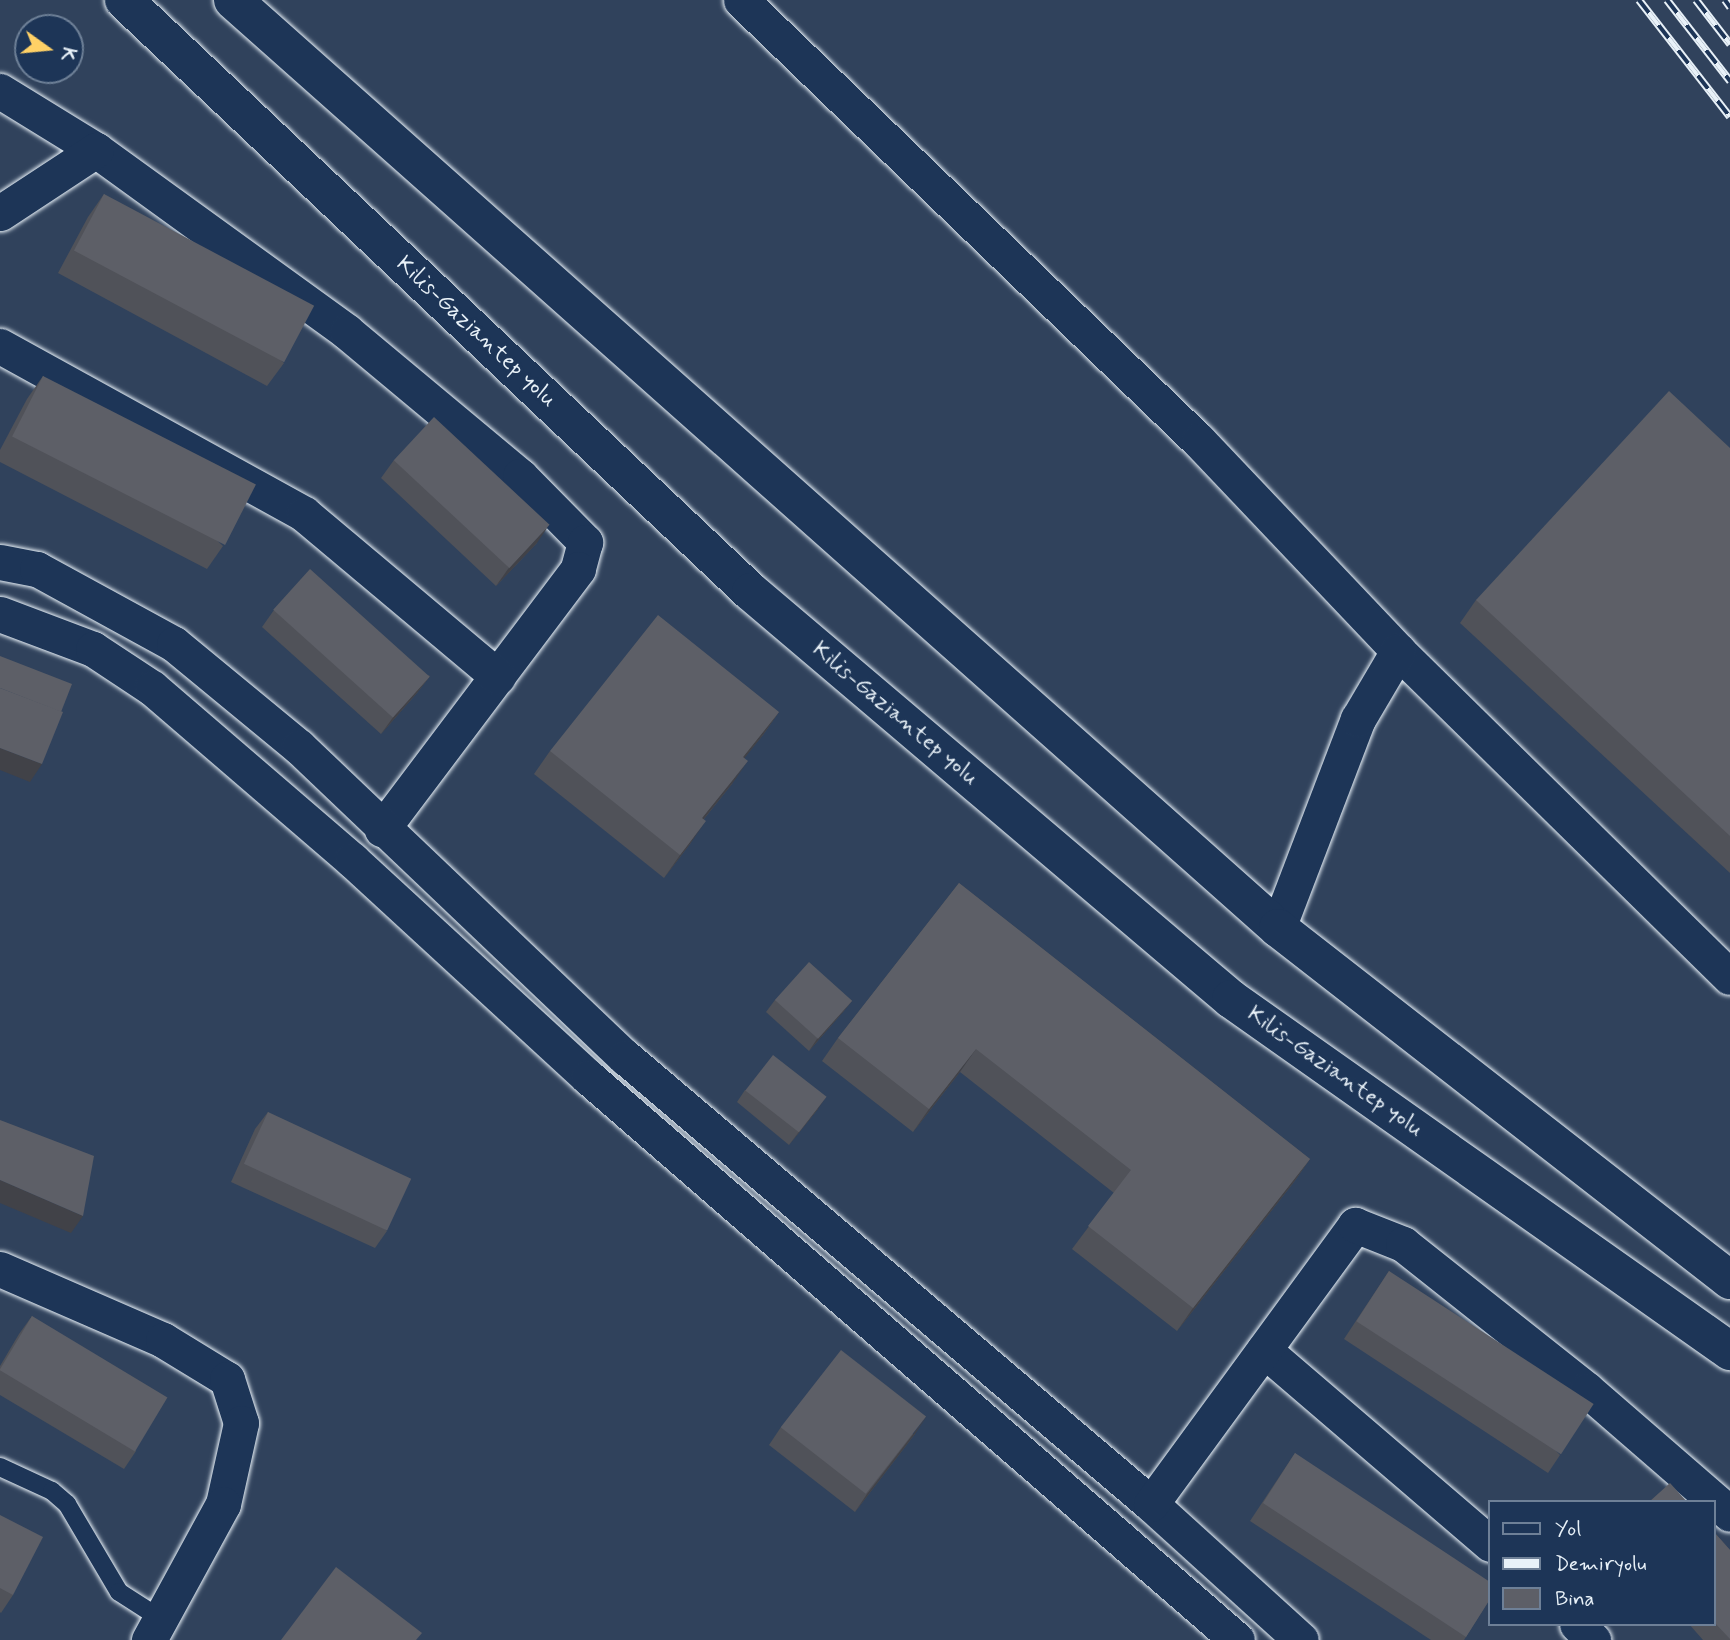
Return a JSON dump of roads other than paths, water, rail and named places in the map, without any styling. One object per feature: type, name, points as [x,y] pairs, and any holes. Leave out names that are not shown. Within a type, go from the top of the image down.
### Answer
[{"type":"highway","name":"Kilis-Gaziantep yolu","points":[[124,0],[751,592],[1220,990],[1730,1351]]},
{"type":"highway","points":[[233,0],[1278,928],[1659,1229],[1730,1280]]},
{"type":"highway","points":[[1659,1229],[1730,1260]]},
{"type":"street","points":[[741,0],[1199,441],[1398,652],[1730,977]]},
{"type":"street","points":[[0,91],[96,150],[347,332],[520,475],[585,542],[578,569],[382,829]]},
{"type":"street","points":[[0,213],[96,150]]},
{"type":"street","points":[[0,346],[304,514],[498,677]]},
{"type":"street","points":[[0,562],[37,569],[174,643],[299,747],[382,829],[625,1056],[1151,1504],[1301,1640]]},
{"type":"street","points":[[0,614],[93,649],[152,688],[352,860],[588,1077],[1237,1640]]},
{"type":"street","points":[[1278,928],[1357,719],[1398,652]]},
{"type":"street","points":[[1151,1504],[1355,1225],[1404,1244],[1587,1390],[1714,1500]]},
{"type":"street","points":[[0,1269],[163,1340],[227,1379],[240,1423],[223,1504],[155,1630]]},
{"type":"street","points":[[1264,1350],[1488,1542]]},
{"type":"street","points":[[1716,1502],[1730,1514]]},
{"type":"street","points":[[1579,1626],[1593,1640]]},
{"type":"lane","points":[[0,1467],[52,1491],[67,1504],[119,1592],[155,1630]]},
{"type":"railway","points":[[1639,0],[1730,117]]},
{"type":"railway","points":[[1667,0],[1730,81]]},
{"type":"railway","points":[[1696,0],[1730,44]]},
{"type":"railway","points":[[1725,0],[1730,7]]}]
